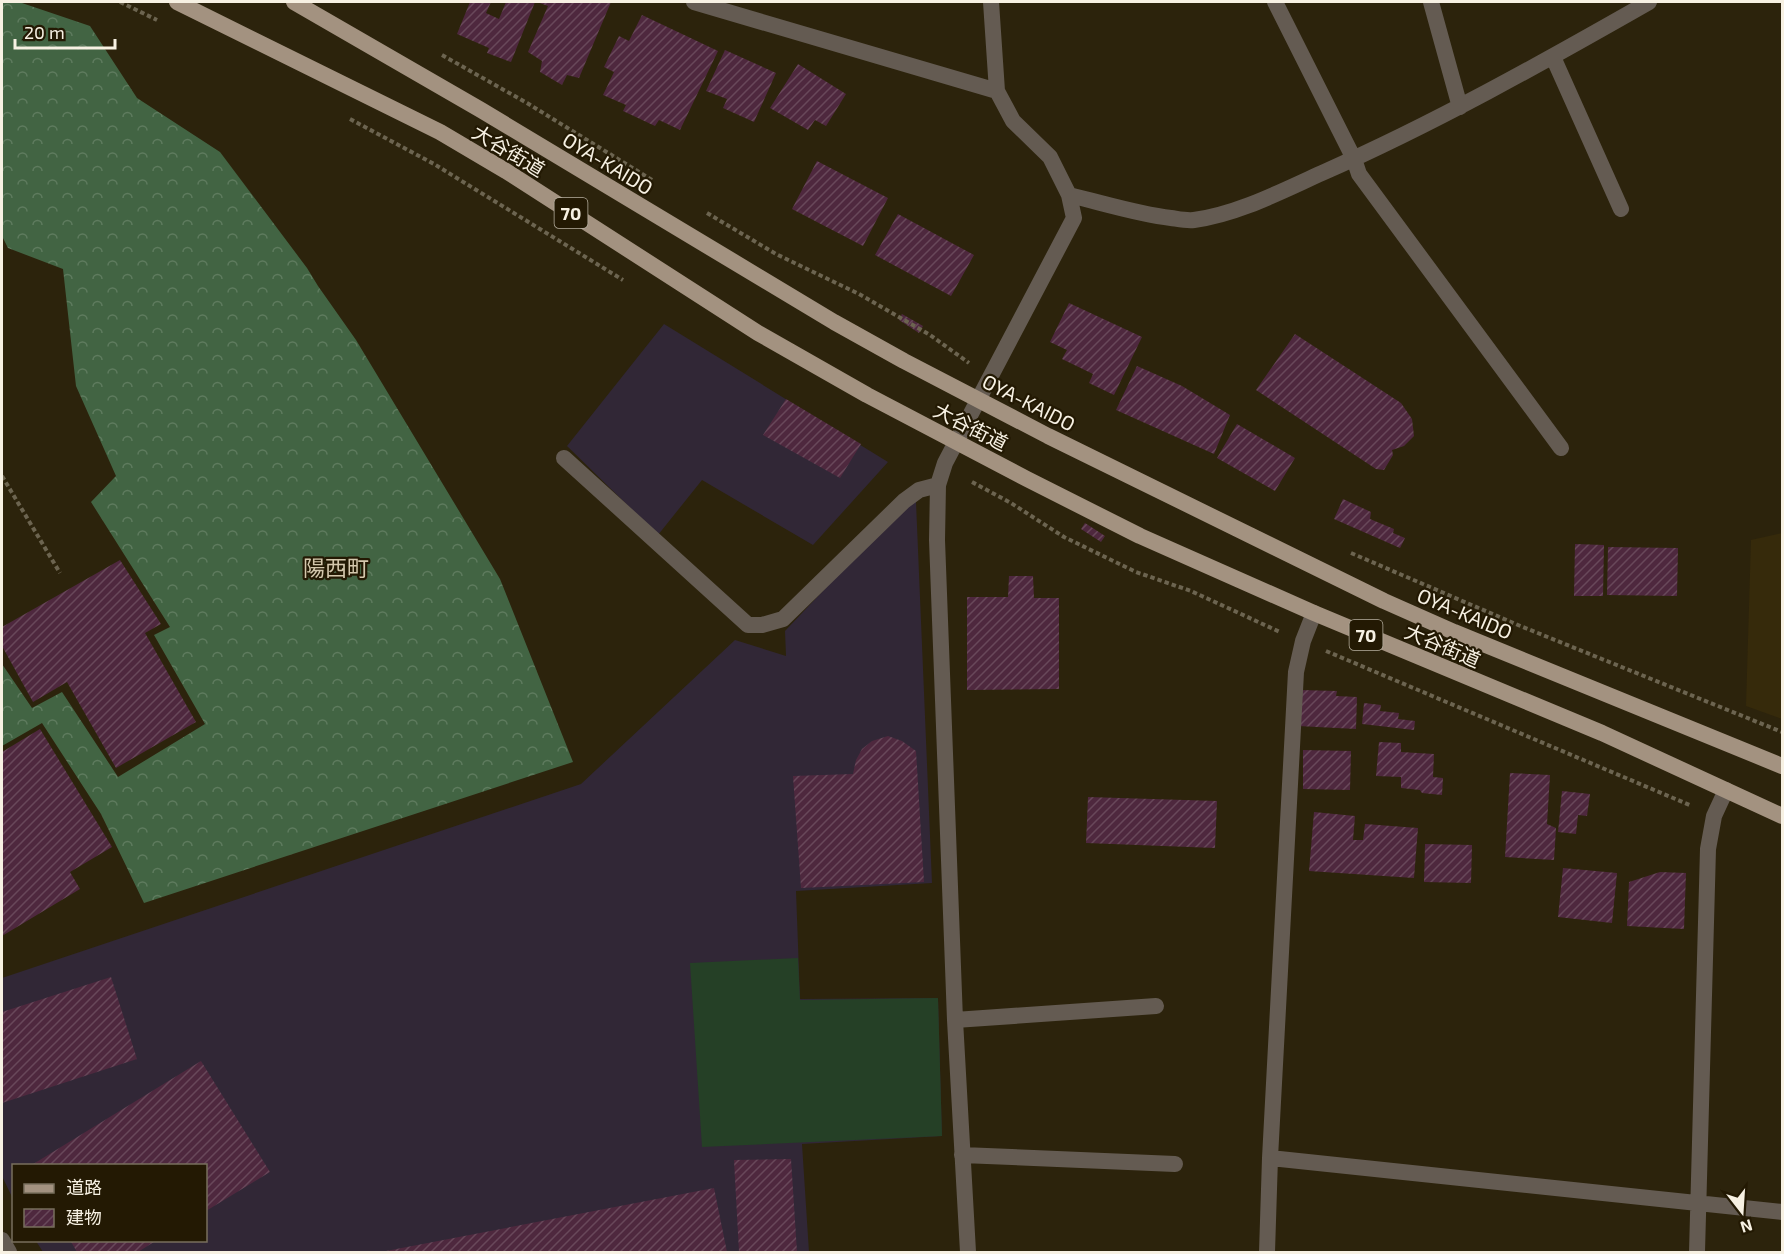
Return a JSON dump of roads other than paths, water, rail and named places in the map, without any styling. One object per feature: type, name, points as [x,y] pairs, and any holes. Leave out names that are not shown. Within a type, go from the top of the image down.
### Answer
[{"type":"main road","name":"大谷街道","points":[[177,2],[440,132],[506,171],[758,333],[867,395],[1140,536],[1314,614],[1602,734],[1782,816]]},
{"type":"main road","name":"OYA-KAIDO","points":[[294,2],[481,110],[834,322],[978,400],[1383,601],[1782,766]]},
{"type":"street","points":[[694,2],[997,91]]},
{"type":"street","points":[[968,1252],[955,1020],[937,540],[938,485],[945,463],[1074,218],[1069,195],[1050,157],[1013,121],[997,91],[991,2]]},
{"type":"street","points":[[1275,2],[1354,159],[1359,174],[1561,448]]},
{"type":"street","points":[[1431,2],[1460,107]]},
{"type":"street","points":[[1069,195],[1153,216],[1192,220],[1243,206],[1354,159],[1460,107],[1649,2]]},
{"type":"street","points":[[1553,57],[1621,209]]},
{"type":"street","points":[[564,458],[748,625],[762,625],[783,619],[904,501],[919,490],[938,485]]},
{"type":"street","points":[[1267,1252],[1296,672],[1303,641],[1314,614]]},
{"type":"street","points":[[1697,1252],[1708,849],[1714,816],[1726,790]]},
{"type":"street","points":[[955,1020],[1156,1006]]},
{"type":"street","points":[[962,1155],[1175,1164]]},
{"type":"street","points":[[1270,1158],[1782,1212]]},
{"type":"street","points":[[2,1240],[9,1252]]},
{"type":"district","name":"陽西町","points":[[336,567]]}]
